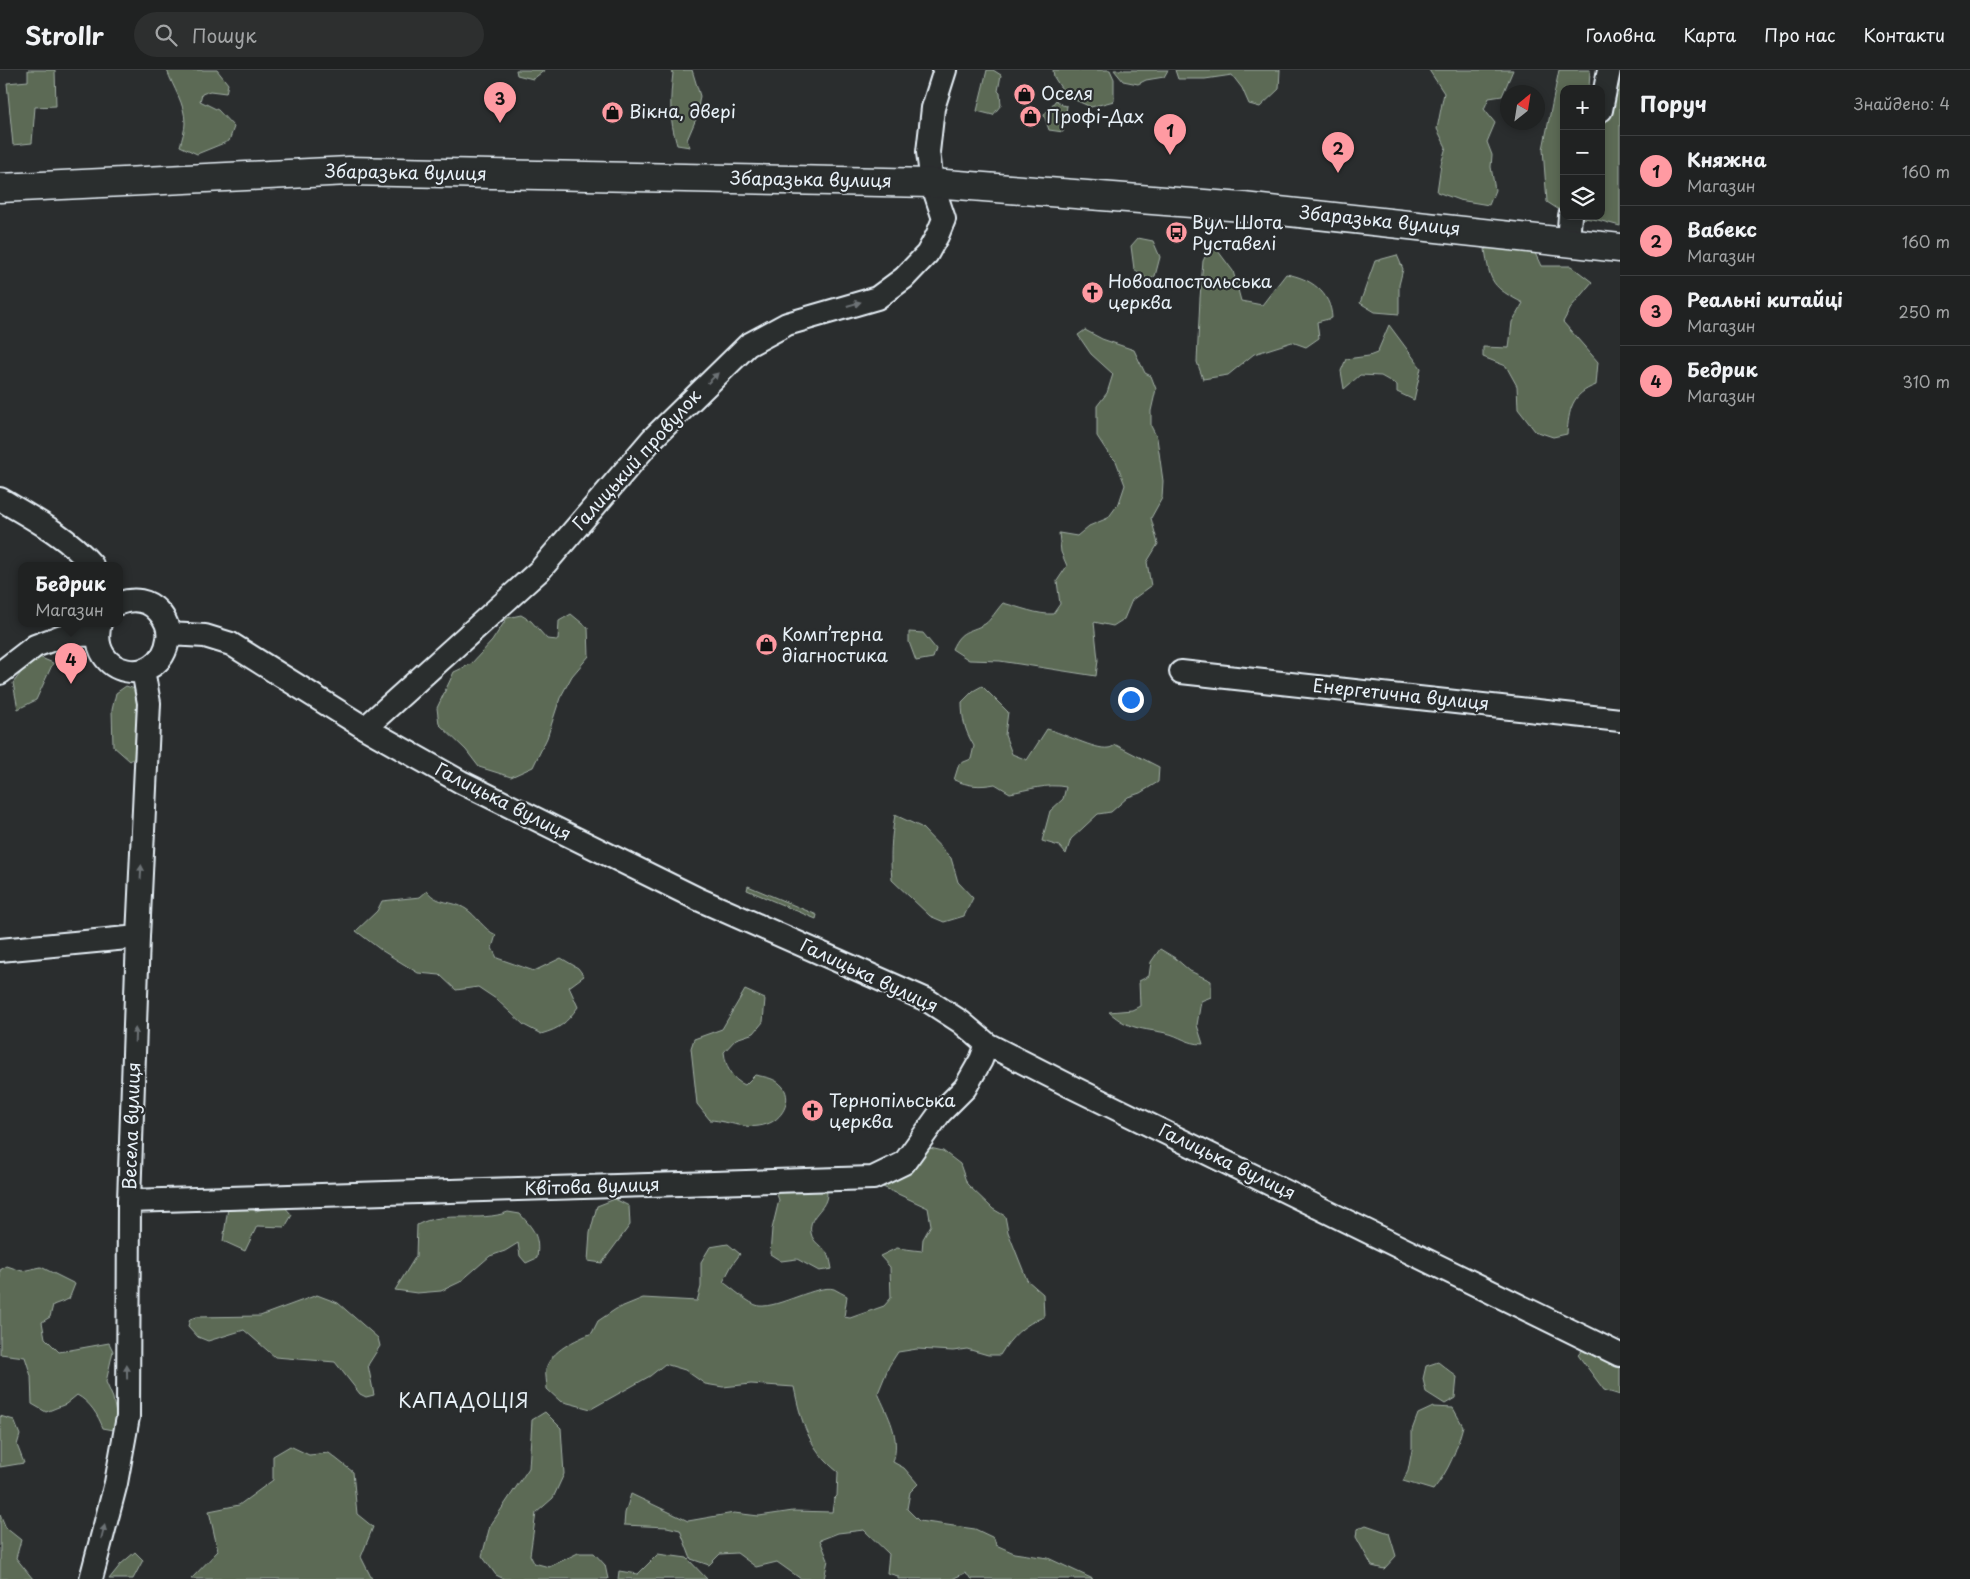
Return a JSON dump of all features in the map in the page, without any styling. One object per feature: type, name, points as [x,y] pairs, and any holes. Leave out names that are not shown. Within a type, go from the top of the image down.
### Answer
[{"type":"main road","name":"Збаразька вулиця","points":[[0,188],[349,171],[932,183],[1243,207],[1569,229],[1620,248]]},
{"type":"street","name":"Галицький провулок","points":[[365,728],[540,570],[653,438],[748,345],[788,324],[878,298],[904,278],[927,254],[944,219],[932,183],[928,152],[933,108],[945,70]]},
{"type":"street","points":[[1605,90],[1609,70]]},
{"type":"street","points":[[0,499],[51,529],[89,562]]},
{"type":"street","points":[[0,672],[34,646],[62,636],[98,628],[98,645],[103,655],[111,664],[126,671],[143,670],[154,665],[162,657],[167,646],[169,634],[166,622],[160,612],[150,604],[139,600],[123,602]]},
{"type":"street","name":"Галицька вулиця","points":[[169,634],[205,636],[231,644],[365,728],[461,782],[698,899],[927,1000],[961,1022],[987,1044],[1068,1086],[1620,1355]]},
{"type":"street","name":"Весела вулиця","points":[[91,1579],[116,1483],[128,1417],[129,1201],[138,937],[149,703],[143,670]]},
{"type":"street","name":"Енергетична вулиця","points":[[1181,672],[1620,720]]},
{"type":"street","points":[[0,950],[138,937]]},
{"type":"street","name":"Квітова вулиця","points":[[129,1201],[873,1178],[904,1163],[940,1113],[965,1088],[981,1060],[987,1044]]},
{"type":"green space","points":[[28,70],[55,70],[56,106],[35,107],[32,143],[13,145],[7,83],[28,81]]},
{"type":"green space","points":[[167,70],[217,70],[228,84],[226,93],[210,91],[202,94],[200,101],[218,110],[234,127],[229,141],[197,154],[180,146],[185,123],[183,109]]},
{"type":"green space","points":[[516,70],[545,70],[533,79],[517,75]]},
{"type":"green space","points":[[671,70],[692,70],[700,96],[696,119],[687,140],[690,147],[677,145],[674,136],[671,109],[673,73]]},
{"type":"green space","points":[[987,70],[993,70],[1001,75],[998,91],[1000,93],[1001,105],[993,115],[977,111]]},
{"type":"green space","points":[[1053,70],[1110,70],[1114,79],[1114,101],[1091,107],[1066,96],[1054,77]]},
{"type":"green space","points":[[1114,70],[1168,70],[1164,77],[1146,80],[1138,84],[1123,81]]},
{"type":"green space","points":[[1175,70],[1280,70],[1279,89],[1260,107],[1249,104],[1242,88],[1232,75],[1205,79],[1178,79]]},
{"type":"green space","points":[[1429,70],[1513,70],[1507,85],[1500,85],[1500,96],[1489,98],[1484,109],[1495,123],[1487,142],[1492,155],[1491,167],[1495,190],[1489,205],[1459,200],[1437,192],[1441,164],[1446,147],[1437,129],[1444,93]]},
{"type":"green space","points":[[1559,70],[1590,70],[1589,85],[1560,85],[1560,210],[1547,202],[1543,149]]},
{"type":"green space","points":[[1613,70],[1620,70],[1620,226],[1598,220],[1605,220],[1605,87]]},
{"type":"green space","points":[[1056,100],[1062,105],[1067,106],[1063,132],[1049,130],[1044,115]]},
{"type":"green space","points":[[1138,238],[1153,241],[1160,257],[1155,276],[1149,280],[1134,269],[1131,246]]},
{"type":"green space","points":[[1212,243],[1233,271],[1241,301],[1262,305],[1286,274],[1303,279],[1318,288],[1328,301],[1332,318],[1317,322],[1319,338],[1306,347],[1292,342],[1254,354],[1228,375],[1203,379],[1197,362],[1200,298],[1203,261]]},
{"type":"green space","points":[[1516,246],[1535,253],[1541,266],[1571,266],[1592,282],[1572,306],[1563,322],[1598,362],[1596,385],[1576,398],[1570,410],[1567,434],[1553,437],[1535,431],[1518,409],[1517,386],[1506,366],[1483,357],[1483,347],[1509,348],[1512,322],[1523,303],[1505,293],[1494,283],[1489,270],[1485,249]]},
{"type":"green space","points":[[1397,255],[1403,269],[1399,285],[1399,314],[1375,312],[1360,303],[1375,261]]},
{"type":"green space","points":[[1389,325],[1421,368],[1414,400],[1397,392],[1397,385],[1381,376],[1360,375],[1344,389],[1341,371],[1346,359],[1377,353]]},
{"type":"green space","points":[[1085,330],[1102,339],[1134,350],[1145,373],[1151,376],[1156,389],[1151,411],[1151,426],[1157,438],[1163,481],[1162,498],[1151,518],[1158,544],[1147,562],[1151,586],[1132,600],[1124,619],[1113,626],[1094,622],[1098,660],[1096,676],[1000,661],[969,660],[952,649],[955,643],[965,632],[985,624],[1003,603],[1035,612],[1053,614],[1060,604],[1057,581],[1067,566],[1061,552],[1059,533],[1077,536],[1089,526],[1108,518],[1119,503],[1125,485],[1116,461],[1108,453],[1097,436],[1097,406],[1107,393],[1113,374],[1091,354],[1078,335]]},
{"type":"green space","points":[[571,614],[588,628],[589,656],[572,676],[560,698],[547,738],[533,767],[511,777],[479,767],[466,750],[439,724],[437,708],[454,672],[471,664],[492,641],[507,618],[521,615],[531,621],[547,639],[558,640],[559,621]]},
{"type":"green space","points":[[909,632],[923,633],[936,649],[933,658],[916,661],[909,642]]},
{"type":"green space","points":[[39,657],[53,663],[36,700],[18,709],[13,683],[23,670]]},
{"type":"green space","points":[[126,686],[135,689],[147,701],[144,752],[130,761],[113,746],[112,710],[116,693]]},
{"type":"green space","points":[[982,686],[1008,712],[1005,735],[1012,754],[1027,760],[1047,729],[1102,748],[1116,745],[1159,767],[1158,782],[1140,793],[1128,797],[1111,812],[1098,814],[1071,839],[1066,854],[1059,846],[1042,841],[1050,811],[1063,799],[1066,787],[1045,786],[1010,793],[995,784],[974,785],[954,780],[959,764],[971,759],[974,746],[965,725],[962,702],[973,691]]},
{"type":"green space","points":[[895,815],[921,827],[951,858],[958,882],[973,898],[964,916],[944,922],[930,916],[892,880],[891,848]]},
{"type":"green space","points":[[748,886],[817,915],[816,919],[747,890]]},
{"type":"green space","points":[[427,891],[440,900],[466,909],[496,935],[492,948],[497,958],[534,971],[561,958],[578,968],[584,976],[569,987],[578,1007],[570,1018],[553,1030],[541,1034],[524,1025],[496,999],[478,987],[456,990],[440,975],[418,973],[381,950],[356,931],[377,911],[382,901],[420,897]]},
{"type":"green space","points":[[1160,949],[1175,958],[1190,971],[1211,981],[1211,997],[1201,1001],[1197,1025],[1203,1044],[1192,1043],[1171,1034],[1129,1025],[1109,1012],[1132,1010],[1140,1006],[1139,981],[1149,976],[1151,962]]},
{"type":"green space","points":[[745,990],[765,999],[763,1022],[754,1033],[736,1039],[724,1052],[726,1063],[733,1076],[745,1085],[755,1075],[766,1077],[783,1087],[787,1098],[781,1114],[772,1122],[760,1126],[745,1126],[710,1120],[697,1104],[691,1048],[694,1039],[722,1029]]},
{"type":"green space","points":[[930,1148],[943,1151],[960,1164],[967,1184],[993,1209],[1005,1216],[1008,1232],[1027,1280],[1043,1294],[1044,1317],[1030,1323],[1019,1332],[1000,1355],[988,1355],[967,1349],[953,1351],[917,1349],[898,1352],[889,1366],[878,1393],[894,1435],[895,1453],[893,1462],[904,1468],[918,1484],[910,1492],[907,1509],[919,1521],[975,1529],[994,1538],[996,1545],[1014,1553],[1048,1558],[1093,1579],[972,1579],[965,1573],[952,1579],[898,1579],[898,1576],[887,1573],[889,1554],[864,1530],[838,1533],[820,1540],[828,1560],[824,1579],[801,1579],[777,1562],[756,1567],[737,1553],[720,1554],[709,1565],[691,1559],[680,1530],[667,1527],[624,1525],[625,1513],[631,1494],[688,1521],[734,1513],[759,1516],[793,1511],[832,1512],[834,1499],[837,1496],[838,1472],[813,1444],[803,1423],[794,1387],[751,1384],[723,1387],[705,1384],[685,1370],[665,1364],[650,1376],[591,1409],[560,1401],[547,1389],[546,1369],[553,1356],[565,1346],[592,1333],[598,1321],[616,1309],[643,1298],[697,1301],[701,1287],[701,1262],[710,1247],[728,1244],[740,1254],[723,1282],[755,1305],[767,1306],[827,1288],[834,1289],[847,1296],[844,1317],[850,1318],[884,1306],[891,1298],[890,1267],[880,1256],[897,1248],[922,1251],[923,1239],[931,1225],[928,1208],[883,1187],[885,1169],[900,1151]]},
{"type":"green space","points":[[826,1187],[826,1201],[812,1220],[811,1233],[816,1242],[828,1254],[832,1269],[819,1271],[797,1259],[781,1261],[770,1254],[772,1229],[779,1200],[776,1192]]},
{"type":"green space","points":[[615,1199],[629,1206],[630,1225],[602,1263],[588,1261],[590,1233],[597,1206]]},
{"type":"green space","points":[[236,1203],[256,1211],[282,1204],[292,1215],[285,1227],[257,1226],[245,1251],[223,1241],[228,1208]]},
{"type":"green space","points":[[508,1212],[520,1214],[532,1229],[538,1244],[537,1258],[526,1263],[520,1256],[518,1243],[505,1251],[490,1256],[460,1282],[441,1291],[417,1293],[395,1290],[416,1256],[417,1225],[439,1218],[486,1217]]},
{"type":"green space","points":[[7,1266],[22,1271],[41,1267],[75,1284],[69,1299],[53,1305],[50,1317],[42,1322],[45,1338],[59,1352],[109,1343],[113,1351],[106,1382],[113,1398],[119,1431],[103,1428],[93,1409],[77,1395],[66,1404],[46,1412],[32,1404],[31,1376],[25,1357],[0,1354],[0,1270]]},
{"type":"green space","points":[[317,1295],[338,1303],[378,1338],[380,1346],[368,1365],[374,1395],[366,1397],[360,1394],[335,1362],[275,1357],[244,1330],[208,1341],[198,1337],[188,1326],[190,1319],[196,1317],[260,1316]]},
{"type":"green space","points":[[1591,1340],[1620,1350],[1620,1395],[1604,1390],[1578,1355]]},
{"type":"green space","points":[[1438,1362],[1457,1377],[1455,1398],[1445,1404],[1426,1392],[1423,1379],[1426,1366]]},
{"type":"green space","points":[[1433,1407],[1453,1408],[1463,1426],[1452,1460],[1433,1490],[1403,1481],[1408,1471],[1412,1450],[1412,1430],[1418,1414]]},
{"type":"green space","points":[[545,1412],[561,1428],[564,1474],[553,1498],[536,1513],[530,1555],[534,1563],[549,1567],[578,1553],[594,1553],[605,1565],[608,1579],[504,1579],[496,1575],[482,1556],[490,1526],[529,1468],[532,1420]]},
{"type":"green space","points":[[0,1416],[14,1420],[20,1435],[17,1445],[24,1463],[0,1467]]},
{"type":"green space","points":[[290,1446],[309,1455],[329,1453],[353,1472],[357,1514],[373,1527],[361,1557],[372,1579],[191,1579],[218,1551],[209,1511],[239,1505],[273,1480],[273,1456]]},
{"type":"green space","points":[[0,1514],[6,1528],[21,1540],[16,1558],[33,1579],[0,1579]]},
{"type":"green space","points":[[1366,1525],[1389,1533],[1396,1556],[1384,1569],[1372,1566],[1356,1537],[1357,1529]]},
{"type":"green space","points":[[135,1552],[143,1560],[133,1579],[109,1579],[121,1564]]},
{"type":"green space","points":[[658,1554],[687,1558],[707,1579],[618,1579],[619,1571],[638,1574]]},
{"type":"place","name":"Оселя","points":[[1025,94]]},
{"type":"place","name":"Вікна, двері","points":[[613,112]]},
{"type":"place","name":"Профі-Дах","points":[[1030,117]]},
{"type":"place","name":"Реальні китайці","points":[[500,123]]},
{"type":"place","name":"Княжна","points":[[1170,155]]},
{"type":"place","name":"Вабекс","points":[[1338,173]]},
{"type":"place","name":"Вул. Шота Руставелі","points":[[1176,233]]},
{"type":"place","name":"Новоапостольська церква","points":[[1092,292]]},
{"type":"place","name":"Комп’терна діагностика","points":[[766,645]]},
{"type":"place","name":"Бедрик","points":[[71,684]]},
{"type":"place","name":"Тернопільська церква","points":[[813,1111]]},
{"type":"district","name":"КАПАДОЦІЯ","points":[[464,1401]]}]
